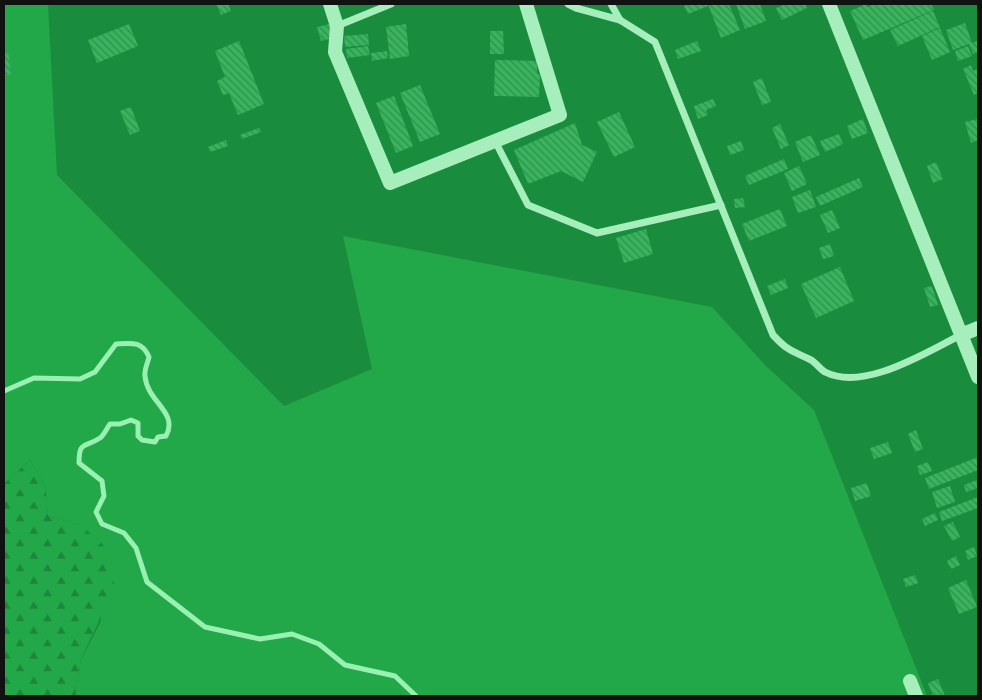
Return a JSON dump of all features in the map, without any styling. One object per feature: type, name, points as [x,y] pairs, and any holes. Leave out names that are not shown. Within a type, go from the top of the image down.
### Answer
[{"type":"street","points":[[330,4],[337,26],[335,52],[390,182],[560,115],[528,4]]},
{"type":"street","points":[[829,4],[978,377]]},
{"type":"street","points":[[961,335],[978,328]]},
{"type":"street","points":[[910,681],[916,696]]},
{"type":"lane","points":[[337,26],[392,4]]},
{"type":"lane","points":[[568,4],[620,20],[655,42],[773,336],[788,351],[813,360],[824,372],[844,378],[864,378],[898,365],[961,335]]},
{"type":"lane","points":[[612,4],[620,20]]},
{"type":"lane","points":[[494,141],[528,205],[597,233],[721,205]]},
{"type":"green space","points":[[4,4],[48,4],[57,175],[284,406],[372,369],[343,236],[712,307],[766,366],[814,410],[927,696],[75,696],[81,660],[101,621],[81,525],[48,516],[45,487],[30,460],[4,484]]},
{"type":"green space","points":[[30,460],[45,487],[48,516],[81,525],[104,546],[115,587],[81,659],[75,696],[4,696],[4,484]]},
{"type":"building","points":[[216,4],[228,4],[231,11],[221,15]]},
{"type":"building","points":[[689,4],[707,4],[708,6],[688,14],[684,6]]},
{"type":"building","points":[[708,4],[729,4],[740,30],[721,38]]},
{"type":"building","points":[[736,4],[760,4],[766,21],[745,29]]},
{"type":"building","points":[[786,4],[805,4],[807,8],[782,20],[776,8]]},
{"type":"building","points":[[866,4],[867,7],[875,4],[931,4],[934,10],[863,40],[850,11]]},
{"type":"building","points":[[933,11],[940,27],[898,46],[890,30]]},
{"type":"building","points":[[965,23],[972,43],[978,41],[978,52],[973,54],[969,44],[953,50],[946,30]]},
{"type":"building","points":[[129,24],[138,46],[97,63],[88,40]]},
{"type":"building","points":[[330,24],[333,38],[321,41],[317,27]]},
{"type":"building","points":[[406,24],[409,56],[390,59],[386,27]]},
{"type":"building","points":[[940,28],[950,52],[932,60],[922,36]]},
{"type":"building","points":[[490,31],[503,31],[504,54],[490,54]]},
{"type":"building","points":[[368,34],[369,45],[345,47],[344,36]]},
{"type":"building","points":[[239,41],[264,104],[238,115],[229,93],[223,95],[217,81],[225,77],[215,51]]},
{"type":"building","points":[[697,41],[701,51],[678,59],[675,50]]},
{"type":"building","points":[[368,46],[370,55],[347,58],[346,49]]},
{"type":"building","points":[[968,46],[972,56],[958,61],[955,51]]},
{"type":"building","points":[[387,51],[388,58],[372,61],[371,53]]},
{"type":"building","points":[[9,53],[11,75],[4,76],[4,54]]},
{"type":"building","points":[[495,60],[537,61],[537,74],[540,74],[539,97],[494,96]]},
{"type":"building","points":[[971,65],[973,71],[978,69],[978,93],[974,95],[963,69]]},
{"type":"building","points":[[762,78],[771,102],[762,105],[753,82]]},
{"type":"building","points":[[420,85],[440,134],[420,142],[400,93]]},
{"type":"building","points":[[394,96],[413,146],[396,153],[376,103]]},
{"type":"building","points":[[713,99],[716,106],[706,110],[708,115],[698,119],[694,106]]},
{"type":"building","points":[[131,107],[140,131],[130,135],[120,111]]},
{"type":"building","points":[[619,112],[635,147],[614,157],[597,122]]},
{"type":"building","points":[[863,119],[868,133],[852,139],[847,126]]},
{"type":"building","points":[[978,119],[978,140],[971,143],[965,122]]},
{"type":"building","points":[[575,123],[582,145],[597,152],[583,182],[561,171],[528,184],[514,150]]},
{"type":"building","points":[[780,124],[789,145],[781,149],[772,128]]},
{"type":"building","points":[[259,128],[261,132],[242,139],[240,135]]},
{"type":"building","points":[[839,134],[843,144],[825,152],[820,141]]},
{"type":"building","points":[[811,135],[820,155],[803,162],[795,142]]},
{"type":"building","points":[[226,140],[228,146],[210,152],[208,147]]},
{"type":"building","points":[[741,141],[744,150],[730,155],[727,146]]},
{"type":"building","points":[[784,159],[788,169],[749,185],[745,176]]},
{"type":"building","points":[[936,162],[943,179],[933,183],[927,166]]},
{"type":"building","points":[[799,166],[807,184],[792,191],[784,173]]},
{"type":"building","points":[[859,178],[863,187],[820,206],[816,197]]},
{"type":"building","points":[[810,190],[816,207],[798,213],[792,197]]},
{"type":"building","points":[[743,198],[745,207],[735,208],[734,199]]},
{"type":"building","points":[[780,209],[787,226],[749,241],[742,224]]},
{"type":"building","points":[[832,210],[840,228],[828,233],[820,215]]},
{"type":"building","points":[[646,229],[653,254],[624,263],[616,238]]},
{"type":"building","points":[[830,244],[834,256],[823,259],[819,248]]},
{"type":"building","points":[[840,267],[854,301],[816,318],[801,284]]},
{"type":"building","points":[[785,279],[788,288],[771,295],[767,286]]},
{"type":"building","points":[[932,286],[938,305],[930,307],[924,288]]},
{"type":"building","points":[[916,430],[923,449],[915,452],[908,434]]},
{"type":"building","points":[[888,442],[892,453],[874,459],[870,448]]},
{"type":"building","points":[[978,457],[978,470],[929,489],[925,478]]},
{"type":"building","points":[[928,462],[932,471],[920,475],[917,466]]},
{"type":"building","points":[[977,480],[978,488],[966,492],[964,485]]},
{"type":"building","points":[[867,483],[871,496],[855,501],[851,488]]},
{"type":"building","points":[[950,486],[955,502],[937,508],[932,492]]},
{"type":"building","points":[[978,497],[978,508],[942,521],[939,512]]},
{"type":"building","points":[[935,513],[938,520],[925,526],[922,519]]},
{"type":"building","points":[[953,522],[960,537],[952,541],[944,526]]},
{"type":"building","points":[[974,547],[977,556],[968,560],[965,551]]},
{"type":"building","points":[[956,556],[960,565],[951,569],[947,561]]},
{"type":"building","points":[[915,575],[918,583],[906,587],[903,579]]},
{"type":"building","points":[[966,580],[977,607],[959,614],[948,588]]},
{"type":"building","points":[[938,679],[945,696],[933,696],[928,683]]},
{"type":"waterway","points":[[4,391],[34,378],[80,379],[95,372],[116,344],[132,343],[143,348],[149,357],[145,374],[147,385],[166,413],[168,420],[169,428],[166,436],[158,437],[155,442],[142,440],[138,436],[138,423],[131,420],[120,424],[110,424],[100,438],[82,448],[79,463],[102,481],[104,496],[96,512],[102,524],[124,533],[136,548],[147,582],[205,627],[260,639],[292,634],[319,644],[345,665],[395,676],[416,696]]}]
